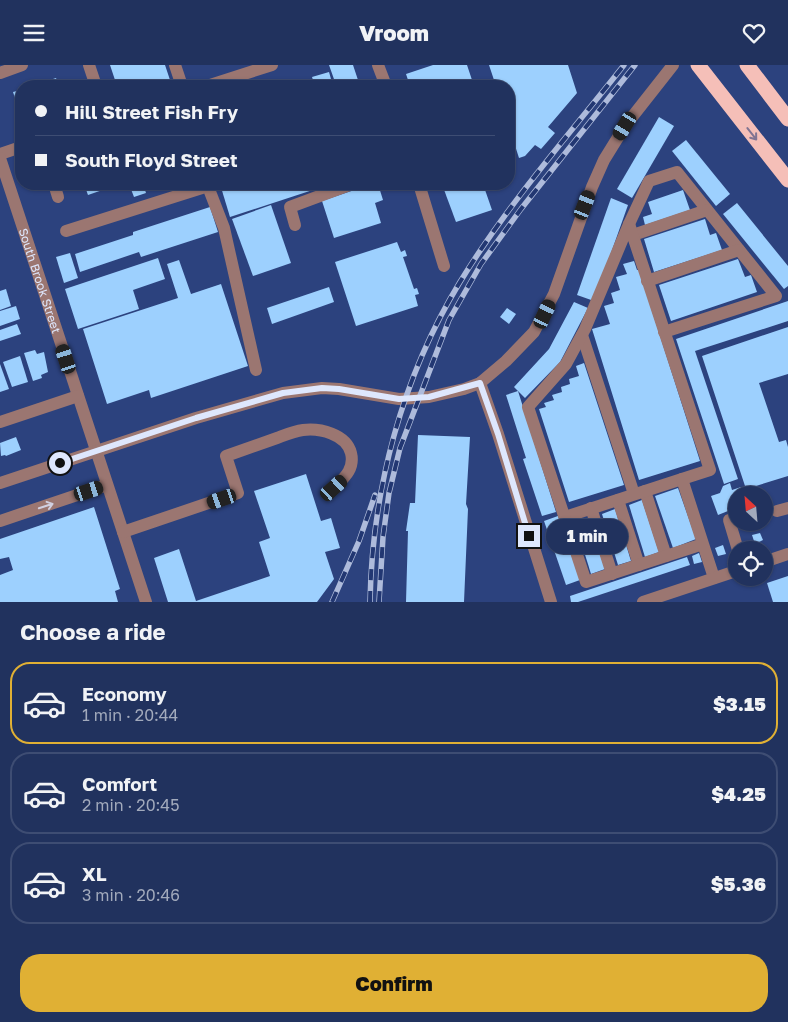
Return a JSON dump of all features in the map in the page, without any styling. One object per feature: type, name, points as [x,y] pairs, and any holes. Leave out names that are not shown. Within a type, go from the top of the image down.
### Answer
[{"type":"highway","points":[[698,65],[788,181]]},
{"type":"highway","points":[[748,67],[788,119]]},
{"type":"street","points":[[0,73],[22,65]]},
{"type":"street","points":[[89,65],[94,80]]},
{"type":"street","points":[[175,65],[180,80]]},
{"type":"street","points":[[226,80],[272,65]]},
{"type":"street","points":[[378,65],[384,80]]},
{"type":"street","points":[[0,483],[196,418],[283,393],[322,388],[399,399],[421,398],[464,389],[480,383],[506,361],[534,332],[554,294],[585,205],[604,160],[625,126],[673,65]]},
{"type":"street","points":[[0,154],[15,149]]},
{"type":"street","name":"South Brook Street","points":[[0,158],[146,602]]},
{"type":"street","points":[[664,332],[776,296],[677,172],[649,181],[631,229],[582,335],[566,364],[528,407],[586,583],[703,544]]},
{"type":"street","points":[[56,190],[58,197]]},
{"type":"street","points":[[66,231],[196,190]]},
{"type":"street","points":[[208,190],[224,228],[256,370]]},
{"type":"street","points":[[295,225],[290,207],[333,190]]},
{"type":"street","points":[[421,190],[444,266]]},
{"type":"street","points":[[631,229],[707,210]]},
{"type":"street","points":[[565,517],[710,470],[631,229]]},
{"type":"street","points":[[647,281],[739,250]]},
{"type":"street","points":[[582,335],[640,493],[666,556]]},
{"type":"street","points":[[480,383],[551,602]]},
{"type":"street","points":[[0,422],[78,396]]},
{"type":"street","points":[[122,532],[238,493],[226,456],[301,430],[317,429],[329,433],[341,438],[350,448],[353,460],[348,476],[334,488]]},
{"type":"street","points":[[682,479],[714,579]]},
{"type":"street","points":[[0,521],[107,485]]},
{"type":"street","points":[[618,499],[639,565]]},
{"type":"street","points":[[591,508],[612,574]]},
{"type":"street","points":[[773,559],[788,554]]},
{"type":"street","points":[[643,602],[673,597],[728,574]]},
{"type":"building","points":[[110,65],[165,65],[170,80],[115,80]]},
{"type":"building","points":[[329,65],[353,65],[358,80],[334,80]]},
{"type":"building","points":[[433,65],[467,65],[472,80],[408,80],[406,74]]},
{"type":"building","points":[[489,65],[568,65],[577,93],[548,127],[555,133],[541,149],[535,145],[525,156],[519,158],[515,146],[515,80],[494,80]]},
{"type":"building","points":[[329,72],[331,80],[313,80],[312,77]]},
{"type":"building","points":[[659,117],[674,126],[632,198],[617,189]]},
{"type":"building","points":[[686,140],[730,194],[716,206],[672,151]]},
{"type":"building","points":[[86,190],[102,190],[88,195]]},
{"type":"building","points":[[131,190],[145,190],[146,193],[134,197]]},
{"type":"building","points":[[222,190],[313,190],[230,217]]},
{"type":"building","points":[[354,190],[380,190],[383,200],[375,203],[381,223],[334,238],[322,201]]},
{"type":"building","points":[[444,190],[485,190],[492,210],[456,222]]},
{"type":"building","points":[[683,190],[690,210],[645,225],[643,217],[652,214],[648,202]]},
{"type":"building","points":[[611,198],[628,205],[594,301],[577,295]]},
{"type":"building","points":[[737,203],[788,266],[788,286],[784,289],[723,214]]},
{"type":"building","points":[[271,205],[291,263],[253,276],[232,219]]},
{"type":"building","points":[[210,207],[218,232],[141,257],[139,252],[80,272],[75,254],[133,235],[133,232]]},
{"type":"building","points":[[705,219],[710,235],[716,233],[722,250],[654,272],[644,239]]},
{"type":"building","points":[[397,242],[401,252],[405,250],[407,256],[403,257],[414,289],[417,288],[419,294],[415,295],[418,306],[356,326],[335,262]]},
{"type":"building","points":[[70,253],[78,278],[64,283],[56,257]]},
{"type":"building","points":[[158,258],[165,279],[133,290],[139,309],[78,329],[65,289]]},
{"type":"building","points":[[738,259],[745,277],[751,275],[757,292],[671,321],[659,285]]},
{"type":"building","points":[[179,260],[191,294],[221,284],[248,366],[151,398],[149,390],[107,404],[83,329],[178,298],[167,264]]},
{"type":"building","points":[[634,261],[637,270],[639,270],[700,461],[639,480],[592,329],[610,324],[604,306],[614,303],[611,293],[620,290],[616,277],[627,274],[623,264]]},
{"type":"building","points":[[329,287],[334,302],[272,324],[267,308]]},
{"type":"building","points":[[6,289],[11,306],[0,310],[0,291]]},
{"type":"building","points":[[788,301],[788,321],[695,351],[738,479],[724,484],[676,339]]},
{"type":"building","points":[[574,302],[588,308],[560,362],[525,398],[514,387],[549,349]]},
{"type":"building","points":[[16,306],[20,319],[0,326],[0,311]]},
{"type":"building","points":[[507,308],[516,314],[509,324],[500,317]]},
{"type":"building","points":[[17,324],[21,334],[0,341],[0,330]]},
{"type":"building","points":[[788,327],[788,374],[759,383],[779,442],[786,440],[788,447],[788,476],[756,486],[745,486],[702,356]]},
{"type":"building","points":[[35,350],[37,354],[44,352],[48,372],[41,375],[42,378],[33,381],[24,353]]},
{"type":"building","points":[[20,356],[28,382],[12,387],[3,362]]},
{"type":"building","points":[[584,363],[624,485],[569,502],[539,409],[546,407],[544,403],[554,400],[552,395],[562,392],[561,387],[570,384],[569,379],[579,376],[576,366]]},
{"type":"building","points":[[0,364],[9,389],[0,392]]},
{"type":"building","points":[[518,391],[556,512],[542,516],[523,459],[526,458],[506,395]]},
{"type":"building","points":[[418,435],[470,437],[466,504],[468,509],[464,602],[406,602],[408,531],[406,531],[410,503],[415,503]]},
{"type":"building","points":[[16,437],[21,450],[1,456],[0,443]]},
{"type":"building","points":[[306,474],[321,521],[331,518],[340,548],[325,552],[334,579],[317,602],[168,602],[154,558],[179,549],[196,601],[270,576],[259,542],[270,538],[254,491]]},
{"type":"building","points":[[730,483],[731,486],[728,486],[728,511],[718,515],[711,496],[720,493],[723,486]]},
{"type":"building","points":[[678,488],[696,539],[673,548],[655,496]]},
{"type":"building","points":[[642,500],[659,552],[645,557],[629,505]]},
{"type":"building","points":[[94,507],[120,589],[115,591],[118,602],[0,602],[0,575],[13,570],[9,557],[0,559],[0,539]]},
{"type":"building","points":[[615,509],[631,561],[618,565],[602,514]]},
{"type":"building","points":[[558,516],[580,580],[566,585],[544,521]]},
{"type":"building","points":[[588,518],[605,569],[591,574],[575,522]]},
{"type":"building","points":[[760,533],[763,540],[754,541],[752,535]]},
{"type":"building","points":[[723,545],[726,554],[718,556],[715,548]]},
{"type":"building","points":[[699,553],[702,562],[694,564],[692,556]]},
{"type":"building","points":[[687,557],[690,565],[578,602],[571,602],[570,596]]},
{"type":"building","points":[[788,576],[788,602],[773,602],[768,586],[773,586],[773,581]]},
{"type":"railway","points":[[370,602],[372,560],[384,477],[394,436],[422,356],[440,318],[478,253],[518,198],[624,65]]},
{"type":"railway","points":[[379,602],[383,537],[389,493],[400,448],[449,320],[481,264],[521,209],[635,65]]},
{"type":"railway","points":[[332,602],[359,541],[375,495]]},
{"type":"route","points":[[60,463],[196,418],[283,393],[322,388],[399,399],[429,397],[464,389],[480,383],[498,434],[529,536]]}]
